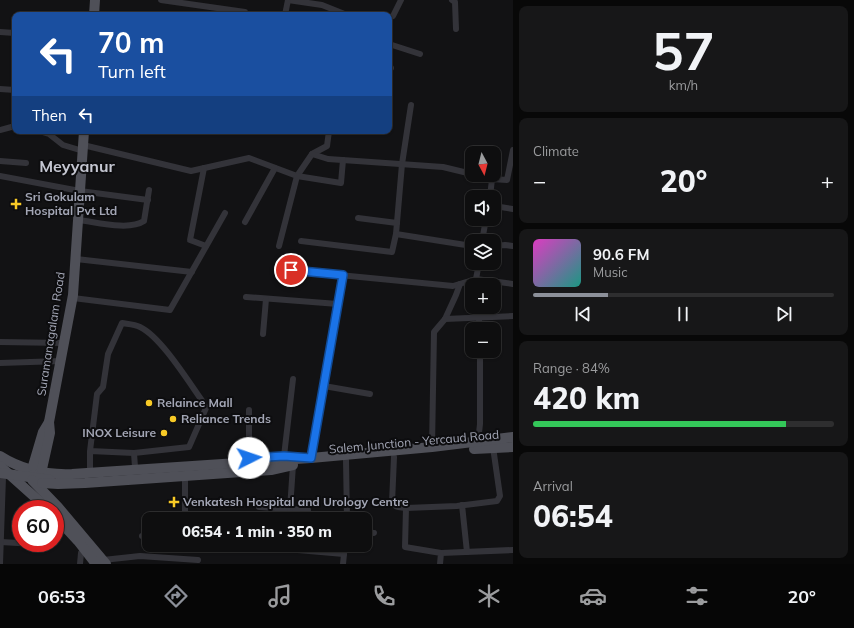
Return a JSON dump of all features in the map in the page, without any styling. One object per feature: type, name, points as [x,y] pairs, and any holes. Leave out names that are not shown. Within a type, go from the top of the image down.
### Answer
[{"type":"main road","points":[[94,12],[95,0]]},
{"type":"main road","name":"Suramanagalam Road","points":[[38,467],[43,432],[49,422],[73,298],[84,134]]},
{"type":"main road","points":[[1,475],[63,480],[270,464],[311,458],[432,447],[513,437]]},
{"type":"main road","name":"Salem Junction - Yercaud Road","points":[[293,465],[493,447],[513,447]]},
{"type":"main road","points":[[1,459],[64,471],[284,456],[311,458]]},
{"type":"main road","points":[[1,459],[28,469],[61,475],[270,464],[293,465]]},
{"type":"main road","points":[[1,459],[35,482],[58,507],[102,563]]},
{"type":"main road","points":[[1,459],[40,500]]},
{"type":"main road","points":[[1,459],[52,505],[102,563]]},
{"type":"main road","points":[[1,475],[35,482],[72,484],[271,470],[293,465]]},
{"type":"main road","points":[[1,475],[31,500]]},
{"type":"main road","points":[[64,526],[102,563]]},
{"type":"main road","points":[[64,533],[89,564]]},
{"type":"street","points":[[161,0],[245,12]]},
{"type":"street","points":[[286,12],[288,0],[322,5],[340,12]]},
{"type":"street","points":[[393,16],[401,0]]},
{"type":"street","points":[[452,0],[455,2],[456,29]]},
{"type":"street","points":[[0,32],[12,33]]},
{"type":"street","points":[[392,45],[420,54]]},
{"type":"street","points":[[0,89],[12,90]]},
{"type":"street","points":[[301,241],[392,252],[396,234],[402,164],[411,105]]},
{"type":"street","points":[[0,130],[12,127]]},
{"type":"street","points":[[50,134],[63,145],[191,171],[249,158],[297,176],[340,184],[343,160]]},
{"type":"street","points":[[279,246],[297,176],[312,154],[327,146],[329,134]]},
{"type":"street","points":[[501,180],[507,180],[513,150]]},
{"type":"street","points":[[312,154],[328,159],[443,167],[465,173]]},
{"type":"street","points":[[0,161],[26,163]]},
{"type":"street","points":[[204,168],[190,240],[206,246]]},
{"type":"street","points":[[245,222],[275,168]]},
{"type":"street","points":[[0,176],[80,191],[148,200]]},
{"type":"street","points":[[79,220],[128,226],[140,224],[144,222],[149,190]]},
{"type":"street","points":[[501,207],[513,209]]},
{"type":"street","points":[[73,298],[170,310],[224,213]]},
{"type":"street","points":[[358,218],[397,223]]},
{"type":"street","points":[[396,234],[465,245]]},
{"type":"street","points":[[501,246],[513,246]]},
{"type":"street","points":[[76,259],[192,272]]},
{"type":"street","points":[[277,269],[453,286],[465,282]]},
{"type":"street","points":[[311,458],[343,275]]},
{"type":"street","points":[[501,282],[513,284]]},
{"type":"street","points":[[432,447],[434,332],[445,318],[460,284]]},
{"type":"street","points":[[246,297],[338,304]]},
{"type":"street","points":[[263,334],[266,298]]},
{"type":"street","points":[[445,318],[513,316]]},
{"type":"street","points":[[479,317],[479,322]]},
{"type":"street","points":[[90,452],[134,453],[189,447],[206,408],[174,362],[154,337],[139,326],[122,323],[108,354],[103,387],[97,394],[90,452],[90,470]]},
{"type":"street","points":[[0,342],[65,343]]},
{"type":"street","points":[[478,442],[480,424],[480,358]]},
{"type":"street","points":[[0,363],[61,361]]},
{"type":"street","points":[[284,456],[292,379]]},
{"type":"street","points":[[324,386],[370,394]]},
{"type":"street","points":[[249,458],[250,410]]},
{"type":"street","points":[[394,457],[393,506],[406,508],[494,502],[499,499],[500,494],[493,447]]},
{"type":"street","points":[[134,453],[135,467]]},
{"type":"street","points":[[346,460],[347,512]]},
{"type":"street","points":[[290,509],[293,465]]},
{"type":"street","points":[[0,564],[1,475]]},
{"type":"street","points":[[185,476],[185,512]]},
{"type":"street","points":[[462,505],[467,552]]},
{"type":"street","points":[[259,507],[308,510]]},
{"type":"street","points":[[406,508],[405,546],[441,553],[513,550]]},
{"type":"street","points":[[1,542],[12,543]]},
{"type":"street","points":[[321,552],[344,554],[343,564]]},
{"type":"street","points":[[80,564],[81,553]]},
{"type":"street","points":[[440,564],[441,553]]},
{"type":"street","points":[[102,563],[140,556],[198,560]]},
{"type":"place","name":"Sri Gokulam Hospital Pvt Ltd","points":[[16,204]]},
{"type":"place","name":"Relaince Mall","points":[[149,403]]},
{"type":"place","name":"Reliance Trends","points":[[173,419]]},
{"type":"place","name":"INOX Leisure","points":[[164,433]]},
{"type":"place","name":"Venkatesh Hospital and Urology Centre","points":[[174,502]]},
{"type":"district","name":"Meyyanur","points":[[77,166]]},
{"type":"route","points":[[249,458],[284,456],[311,458],[343,275],[291,270]]}]
